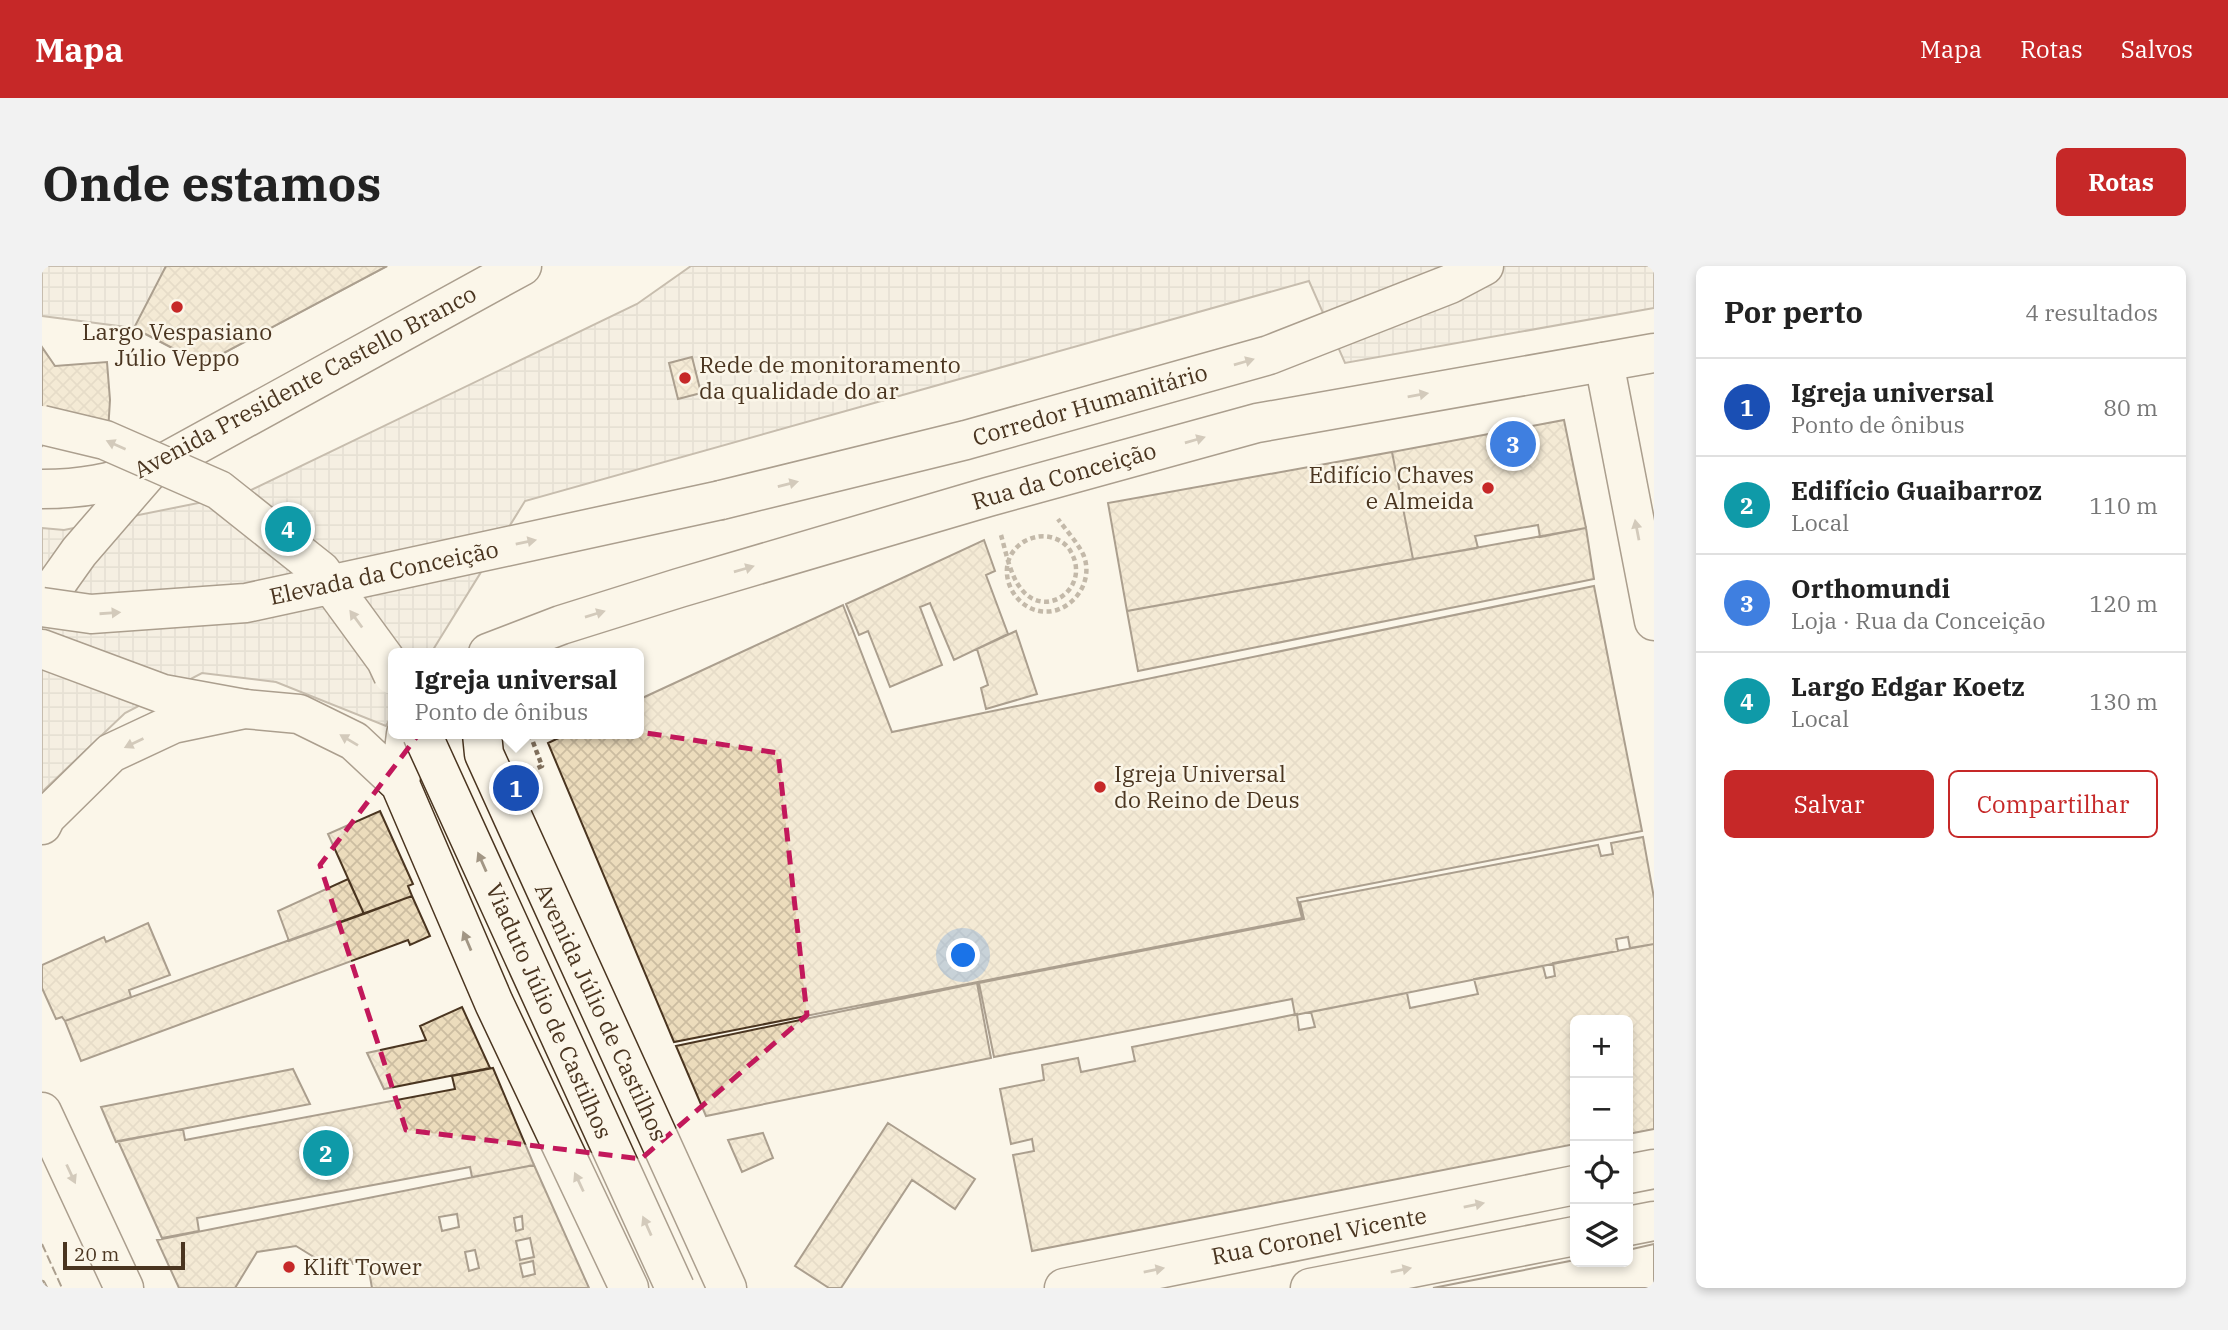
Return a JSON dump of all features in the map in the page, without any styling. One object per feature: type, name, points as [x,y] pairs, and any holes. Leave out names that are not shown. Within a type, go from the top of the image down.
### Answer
[{"type":"main road","name":"Avenida Presidente Castello Branco","points":[[42,489],[104,485],[149,471],[522,266]]},
{"type":"main road","name":"Corredor Humanitário","points":[[721,500],[966,440],[1269,355],[1450,284],[1484,266]]},
{"type":"main road","name":"Rua da Conceição","points":[[521,645],[561,625],[705,581],[988,497],[1256,422],[1654,353]]},
{"type":"main road","points":[[1604,362],[1654,621]]},
{"type":"main road","points":[[42,425],[106,440],[219,490],[321,571],[388,664]]},
{"type":"main road","points":[[42,605],[79,552],[149,471]]},
{"type":"main road","name":"Elevada da Conceição","points":[[42,605],[91,614],[246,603],[721,500]]},
{"type":"main road","points":[[42,649],[163,694],[245,709],[299,715],[354,741],[400,784],[494,1003],[629,1288]]},
{"type":"main road","points":[[42,825],[46,817],[111,753],[173,724],[245,709]]},
{"type":"main road","points":[[400,784],[405,739]]},
{"type":"main road","name":"Viaduto Júlio de Castilhos","points":[[424,739],[675,1288]]},
{"type":"main road","name":"Avenida Júlio de Castilhos","points":[[482,739],[488,764],[727,1288]]},
{"type":"main road","points":[[42,1112],[124,1288]]},
{"type":"main road","points":[[1633,1173],[1654,1169]]},
{"type":"main road","name":"Rua Coronel Vicente","points":[[1063,1288],[1570,1186]]},
{"type":"main road","points":[[1633,1225],[1654,1221]]},
{"type":"main road","points":[[1310,1288],[1570,1237]]},
{"type":"path","points":[[997,524],[1018,584],[1031,598],[1040,601],[1059,598],[1067,593],[1076,576],[1076,566],[1069,548],[1052,537],[1031,538],[1012,552],[1007,564],[1009,588],[1016,599],[1026,607],[1038,611],[1063,608],[1082,590],[1086,565],[1082,553],[1052,510]]},
{"type":"path","points":[[532,739],[542,766]]},
{"type":"highlighted area","points":[[443,702],[778,753],[807,1015],[641,1159],[406,1130],[320,865]]},
{"type":"shaded area","name":"Largo Vespasiano Júlio Veppo","points":[[42,266],[387,266],[203,364],[134,328],[42,316]]},
{"type":"shaded area","points":[[691,266],[1654,266],[1654,308],[1345,363],[1309,281],[525,501],[434,648],[388,648],[386,726],[276,682],[202,673],[125,713],[42,792],[42,528],[64,530],[243,494],[637,304]]},
{"type":"building","name":"Largo Vespasiano Júlio Veppo","points":[[166,266],[387,266],[203,364],[134,328]]},
{"type":"building","points":[[42,347],[55,366],[107,362],[110,400],[108,432],[57,429],[42,446]]},
{"type":"building","name":"Rede de monitoramento da qualidade do ar","points":[[692,357],[701,393],[678,399],[669,363]]},
{"type":"building","name":"Edifício Chaves e Almeida","points":[[1564,420],[1586,528],[1540,537],[1538,525],[1475,536],[1478,548],[1413,559],[1392,452]]},
{"type":"building","points":[[1392,452],[1413,559],[1127,611],[1108,503]]},
{"type":"building","points":[[1586,528],[1594,579],[1138,671],[1127,611]]},
{"type":"building","points":[[984,540],[995,571],[986,575],[1008,634],[954,660],[930,603],[920,607],[942,665],[890,687],[868,631],[859,635],[846,604]]},
{"type":"building","name":"Igreja Universal do Reino de Deus","points":[[1594,586],[1642,831],[1297,898],[1302,918],[674,1042],[548,743],[556,739],[644,739],[644,697],[843,605],[892,732]]},
{"type":"building","points":[[1016,631],[1037,694],[986,709],[981,688],[988,685],[977,649]]},
{"type":"building","points":[[380,811],[413,884],[408,886],[412,896],[364,914],[328,834]]},
{"type":"building","points":[[1643,837],[1654,898],[1654,944],[1630,948],[1628,937],[1616,939],[1618,951],[1295,1015],[1292,999],[994,1057],[979,983],[1304,919],[1300,902],[1598,845],[1601,856],[1613,854],[1611,843]]},
{"type":"building","points":[[348,879],[364,914],[289,941],[278,911]]},
{"type":"building","points":[[412,896],[430,936],[410,945],[408,940],[81,1061],[65,1021]]},
{"type":"building","points":[[148,923],[170,975],[129,990],[131,997],[65,1021],[62,1017],[56,1019],[42,988],[42,965],[104,937],[106,942]]},
{"type":"building","points":[[1654,944],[1654,1129],[1633,1133],[1633,1015],[1570,1015],[1570,1145],[1032,1251],[1013,1155],[1034,1151],[1032,1139],[1011,1144],[1000,1089],[1044,1080],[1042,1065],[1078,1058],[1081,1072],[1135,1061],[1132,1047],[1297,1014],[1299,1030],[1315,1027],[1311,1012],[1407,993],[1410,1008],[1478,994],[1474,979],[1543,966],[1546,978],[1555,976],[1553,963]]},
{"type":"building","points":[[977,983],[991,1058],[706,1116],[676,1046]]},
{"type":"building","points":[[462,1007],[490,1068],[384,1089],[367,1053],[426,1040],[420,1026]]},
{"type":"building","points":[[493,1068],[534,1165],[472,1177],[470,1167],[197,1218],[199,1231],[162,1238],[118,1141],[183,1129],[185,1140],[455,1089],[452,1076]]},
{"type":"building","points":[[293,1069],[310,1104],[116,1142],[101,1107]]},
{"type":"building","points":[[888,1123],[975,1179],[955,1209],[912,1180],[841,1288],[829,1288],[795,1266]]},
{"type":"building","points":[[763,1133],[773,1158],[742,1172],[728,1140]]},
{"type":"building","points":[[534,1165],[589,1288],[179,1288],[157,1240]],"holes":[[[457,1214],[459,1227],[442,1231],[439,1217]],[[522,1216],[523,1229],[516,1231],[514,1218]],[[530,1238],[534,1257],[520,1260],[516,1241]],[[475,1250],[479,1268],[469,1271],[465,1252]],[[533,1261],[535,1274],[523,1277],[520,1264]]]},
{"type":"building","points":[[1654,1244],[1654,1288],[1433,1288],[1570,1261],[1570,1267],[1633,1267],[1633,1249]]},
{"type":"building","points":[[1654,1244],[1654,1288],[1433,1288],[1570,1261],[1570,1267],[1633,1267],[1633,1249]]},
{"type":"building","name":"Klift Tower","points":[[296,1246],[335,1270],[338,1261],[350,1259],[353,1264],[363,1262],[368,1265],[372,1288],[235,1288],[257,1252]]},
{"type":"railway","points":[[42,1284],[44,1288]]},
{"type":"fence","points":[[42,1244],[62,1288]]},
{"type":"place","name":"Largo Vespasiano Júlio Veppo","points":[[177,307]]},
{"type":"place","name":"Rede de monitoramento da qualidade do ar","points":[[685,378]]},
{"type":"place","name":"Orthomundi","points":[[1513,444]]},
{"type":"place","name":"Edifício Chaves e Almeida","points":[[1488,488]]},
{"type":"place","name":"Largo Edgar Koetz","points":[[288,529]]},
{"type":"place","name":"Igreja Universal do Reino de Deus","points":[[1100,787]]},
{"type":"place","name":"Igreja universal","points":[[516,788]]},
{"type":"place","name":"Edifício Guaibarroz","points":[[326,1153]]},
{"type":"place","name":"Klift Tower","points":[[289,1267]]}]
